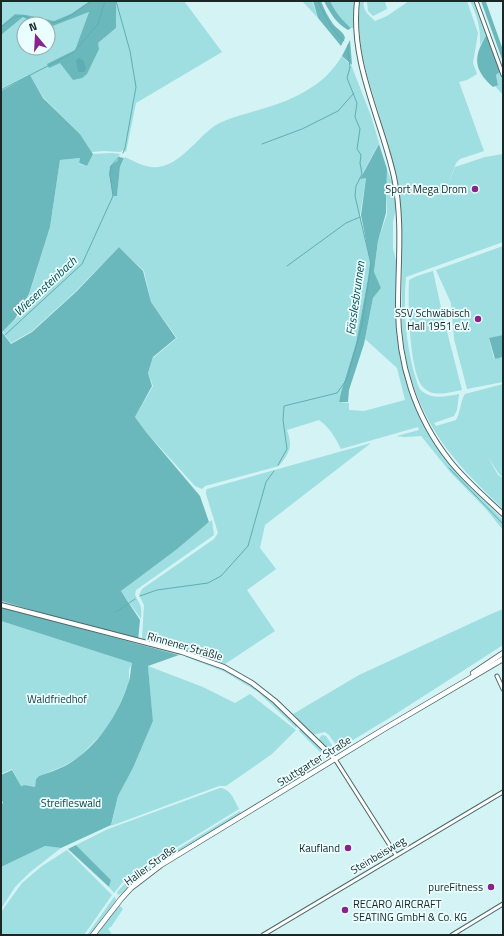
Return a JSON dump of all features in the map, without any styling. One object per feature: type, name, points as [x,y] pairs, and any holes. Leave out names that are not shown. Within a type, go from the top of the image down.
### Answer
[{"type":"main road","points":[[357,1],[356,34],[360,64],[387,150],[396,192],[400,258],[398,322],[406,376],[421,414],[434,439],[458,471],[503,514]]},
{"type":"main road","name":"Rinnener Sträßle","points":[[1,605],[182,652],[224,667],[252,683],[275,701],[335,758]]},
{"type":"main road","name":"Stuttgarter Straße","points":[[430,701],[503,654]]},
{"type":"main road","name":"Stuttgarter Straße","points":[[209,836],[335,758],[503,659]]},
{"type":"main road","name":"Haller Straße","points":[[93,935],[120,899],[131,888],[161,865],[209,836]]},
{"type":"street","points":[[476,1],[503,75]]},
{"type":"street","points":[[497,676],[503,689]]},
{"type":"street","points":[[335,758],[396,855]]},
{"type":"street","name":"Steinbeisweg","points":[[263,935],[503,792]]},
{"type":"street","points":[[452,935],[503,904]]},
{"type":"green space","points":[[1,1],[90,1],[73,14],[63,19],[56,20],[56,16],[25,16],[15,14],[1,26]]},
{"type":"green space","points":[[90,1],[116,1],[116,28],[98,43],[99,49],[87,74],[82,78],[73,80],[60,63],[49,68],[47,64],[75,50],[89,12],[56,25],[56,20],[71,14]]},
{"type":"green space","points":[[116,1],[184,1],[222,52],[136,103],[126,152],[122,150],[121,152],[92,152],[80,134],[43,97],[30,75],[1,90],[1,35],[16,23],[16,56],[56,56],[56,25],[89,12],[75,50],[49,67],[98,43],[116,28]]},
{"type":"green space","points":[[302,1],[312,1],[318,18]]},
{"type":"green space","points":[[313,1],[321,1],[331,21],[343,34],[345,38],[341,46],[318,18]]},
{"type":"green space","points":[[324,1],[330,1],[339,16],[351,28],[348,30],[337,21],[331,14]]},
{"type":"green space","points":[[330,1],[355,1],[354,28],[351,28],[342,19]]},
{"type":"green space","points":[[360,1],[364,1],[365,10],[375,21],[387,16],[409,1],[467,1],[478,33],[473,63],[477,74],[467,80],[459,82],[484,151],[460,159],[456,163],[444,196],[455,167],[485,157],[503,154],[503,242],[406,277],[405,314],[409,352],[420,389],[431,396],[436,397],[459,394],[457,410],[454,416],[434,423],[436,426],[456,420],[465,394],[503,384],[503,477],[499,474],[488,457],[498,475],[503,478],[503,509],[451,454],[431,425],[416,394],[406,360],[402,323],[402,235],[398,187],[390,150],[365,66],[359,23]]},
{"type":"green space","points":[[367,1],[385,1],[387,9],[373,16],[368,11]]},
{"type":"green space","points":[[470,1],[474,1],[487,34],[480,45],[478,22]]},
{"type":"green space","points":[[481,1],[486,2],[503,50],[502,59]]},
{"type":"green space","points":[[15,14],[31,16],[16,16],[16,23],[1,35],[1,26]]},
{"type":"green space","points":[[487,34],[500,72],[496,75],[498,85],[493,87],[482,74],[477,62],[479,49]]},
{"type":"green space","points":[[350,40],[352,65],[342,56]]},
{"type":"green space","points":[[342,56],[352,67],[371,116],[379,143],[360,178],[366,178],[360,215],[370,262],[356,343],[339,402],[349,403],[349,410],[364,411],[405,400],[397,368],[365,339],[373,298],[381,288],[374,273],[378,241],[387,214],[387,170],[393,184],[396,208],[393,222],[393,248],[397,261],[396,314],[398,339],[407,386],[416,409],[428,432],[443,455],[464,481],[503,520],[503,530],[486,509],[451,473],[421,436],[397,436],[419,430],[418,427],[341,449],[332,433],[319,420],[287,430],[290,445],[286,457],[279,466],[205,486],[202,489],[195,486],[146,432],[135,417],[153,386],[148,373],[153,358],[177,338],[151,302],[144,271],[119,247],[76,291],[32,331],[11,343],[2,331],[16,319],[29,295],[50,227],[60,160],[80,158],[79,164],[87,166],[93,154],[120,154],[116,161],[110,166],[109,174],[113,196],[117,196],[120,167],[125,157],[139,164],[153,167],[163,166],[170,163],[184,154],[203,135],[216,125],[235,117],[284,102],[301,94],[323,79]]},
{"type":"green space","points":[[500,72],[503,82],[503,93],[501,93],[495,86],[498,84],[496,75]]},
{"type":"green space","points":[[30,75],[43,98],[80,134],[93,154],[87,166],[79,163],[80,158],[60,160],[50,227],[29,294],[15,319],[2,332],[11,344],[32,332],[77,291],[119,247],[143,271],[151,302],[176,338],[153,357],[148,373],[152,386],[135,417],[200,496],[209,522],[177,549],[121,591],[140,620],[138,641],[1,601],[1,91]]},
{"type":"green space","points":[[379,144],[387,169],[386,213],[378,241],[374,272],[381,288],[373,298],[364,344],[349,390],[348,402],[339,402],[356,343],[370,262],[361,215],[366,178],[360,179]]},
{"type":"green space","points":[[119,157],[124,158],[120,167],[117,196],[113,196],[109,174],[110,166],[117,161]]},
{"type":"green space","name":"SSV Schwäbisch Hall 1951 e.V.","points":[[503,246],[503,335],[489,339],[494,359],[503,357],[503,382],[467,389],[454,339],[451,303],[436,270]]},
{"type":"green space","points":[[433,271],[462,390],[442,394],[428,391],[419,380],[415,368],[410,337],[409,280]]},
{"type":"green space","points":[[503,335],[503,357],[495,359],[489,338]]},
{"type":"green space","points":[[371,443],[265,525],[260,548],[276,569],[247,590],[275,631],[225,664],[197,654],[145,641],[142,638],[144,605],[139,595],[142,589],[214,539],[218,533],[206,494],[207,489]]},
{"type":"green space","points":[[212,520],[214,535],[136,590],[135,595],[141,608],[141,619],[121,591]]},
{"type":"green space","name":"Streifleswald","points":[[1,607],[179,655],[148,666],[153,721],[133,768],[118,796],[111,825],[61,848],[45,846],[1,867],[1,804],[3,803],[1,799],[1,775],[12,770],[21,786],[25,785],[35,787],[36,779],[39,776],[65,766],[86,751],[104,731],[118,708],[129,682],[132,663],[1,621]]},
{"type":"green space","points":[[503,609],[503,645],[343,746],[337,746],[325,732],[312,735],[293,714],[359,675]]},
{"type":"green space","name":"Waldfriedhof","points":[[1,621],[132,663],[129,670],[129,682],[116,713],[106,730],[79,757],[64,766],[39,776],[36,779],[35,787],[25,785],[21,786],[12,769],[1,774]]},
{"type":"green space","points":[[186,655],[227,670],[249,682],[274,703],[297,726],[296,728],[258,692],[225,672],[186,657]]},
{"type":"green space","points":[[148,666],[203,687],[235,703],[250,694],[296,730],[272,754],[226,786],[219,786],[111,826],[118,796],[133,768],[153,721]]},
{"type":"green space","points":[[300,729],[325,753],[322,754],[299,731]]},
{"type":"green space","points":[[322,735],[326,736],[333,747],[329,749],[318,740]]},
{"type":"green space","points":[[220,788],[227,790],[230,793],[239,809],[130,876],[114,893],[109,887],[111,880],[76,845],[108,829]]},
{"type":"green space","points":[[240,811],[241,814],[151,868],[118,895],[117,892],[135,875]]},
{"type":"green space","points":[[76,845],[111,880],[109,887],[68,849]]},
{"type":"green space","points":[[45,846],[61,848],[29,873],[15,887],[1,909],[1,867]]},
{"type":"green space","points":[[67,850],[112,895],[84,935],[1,935],[1,912],[22,883],[42,866]]},
{"type":"green space","points":[[114,897],[116,900],[90,935],[87,935]]},
{"type":"green space","points":[[119,905],[123,909],[111,927],[108,928],[112,935],[97,935]]},
{"type":"shaded area","points":[[79,58],[84,61],[86,70],[84,72],[78,72],[76,60]]},
{"type":"waterway","points":[[1,27],[10,20],[22,16],[37,22],[58,22],[73,14],[91,1]]},
{"type":"waterway","points":[[1,90],[73,53],[98,24],[105,1]]},
{"type":"waterway","name":"Wiesensteinbach","points":[[116,1],[130,51],[136,87],[123,153]]},
{"type":"waterway","name":"Fässlesbrunnen","points":[[318,1],[332,28],[344,41]]},
{"type":"waterway","name":"Fässlesbrunnen","points":[[278,465],[287,449],[283,420],[284,406],[337,393],[347,379],[362,325],[371,264],[355,196],[356,186],[362,174],[360,163],[361,155],[357,149],[360,129],[355,117],[357,103],[347,78],[350,67],[348,45]]},
{"type":"waterway","points":[[262,144],[302,129],[338,111],[354,93]]},
{"type":"waterway","name":"Wiesensteinbach","points":[[5,335],[82,264],[113,196],[110,175],[111,166],[119,157]]},
{"type":"waterway","points":[[287,266],[346,223],[360,217]]},
{"type":"waterway","points":[[449,468],[503,524]]},
{"type":"waterway","name":"Fässlesbrunnen","points":[[140,596],[157,590],[208,583],[221,576],[248,546],[266,482],[274,471]]},
{"type":"waterway","name":"Fässlesbrunnen","points":[[116,612],[135,599]]},
{"type":"place","name":"Sport Mega Drom","points":[[475,189]]},
{"type":"place","name":"SSV Schwäbisch Hall 1951 e.V.","points":[[478,319]]},
{"type":"place","name":"Kaufland","points":[[348,848]]},
{"type":"place","name":"pureFitness","points":[[491,887]]},
{"type":"place","name":"RECARO AIRCRAFT SEATING GmbH & Co. KG","points":[[345,910]]}]
